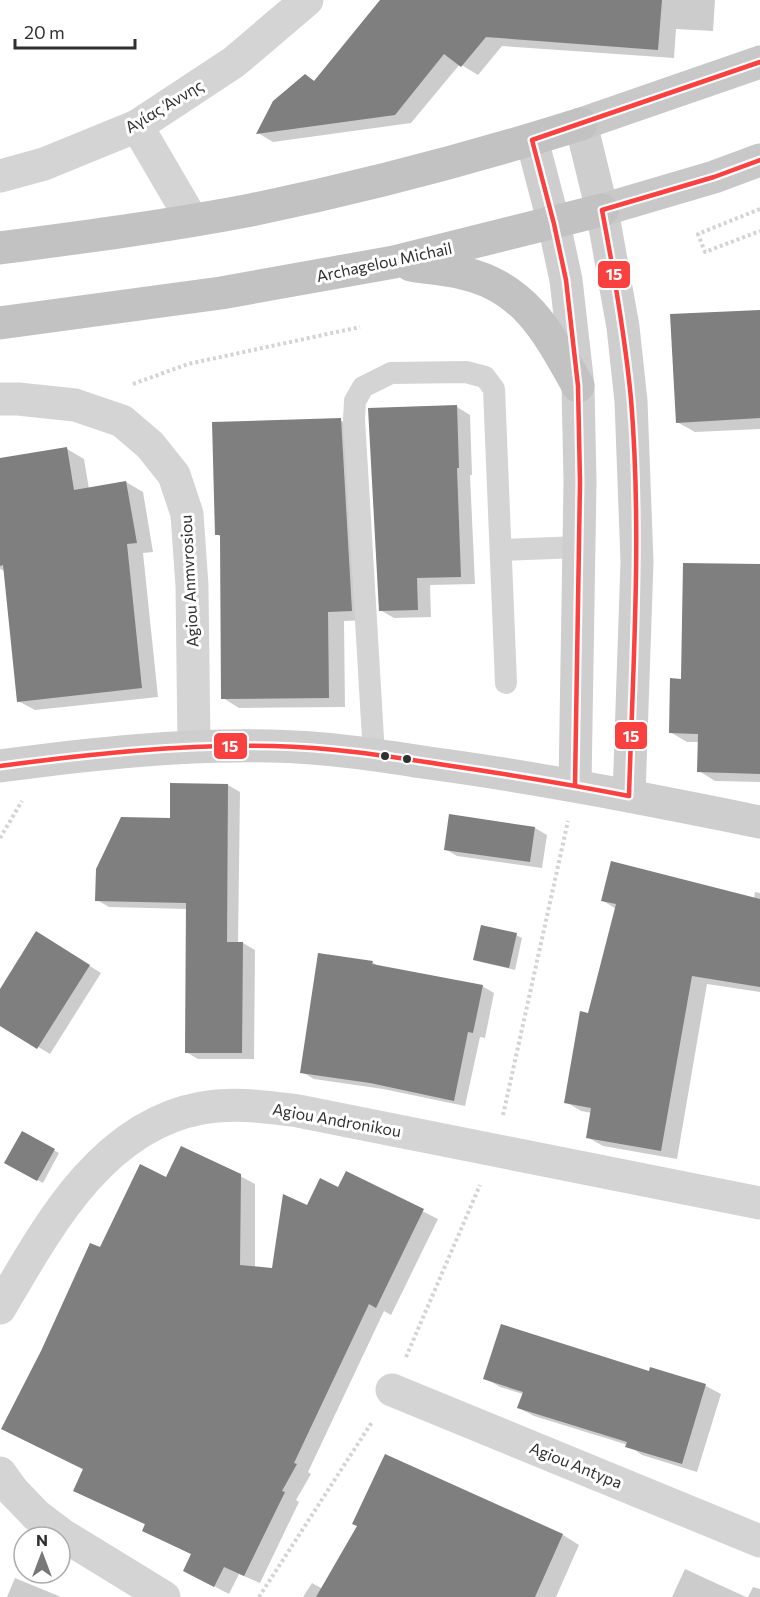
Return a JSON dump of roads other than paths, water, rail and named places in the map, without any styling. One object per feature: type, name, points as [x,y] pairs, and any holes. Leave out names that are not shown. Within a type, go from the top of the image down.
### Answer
[{"type":"highway","points":[[0,248],[251,210],[375,182],[532,140],[581,124]]},
{"type":"highway","name":"Archagelou Michail","points":[[0,323],[221,293],[394,262],[554,224],[602,210]]},
{"type":"highway","points":[[394,262],[463,273],[489,282],[513,295],[536,318],[552,339],[578,386]]},
{"type":"main road","points":[[581,124],[760,62]]},
{"type":"main road","name":"Archagelou Michail","points":[[602,210],[714,177],[760,160]]},
{"type":"street","name":"Αγίας Άννης","points":[[0,176],[44,164],[137,126],[234,62],[307,0]]},
{"type":"street","points":[[581,124],[602,210],[623,327],[631,401],[637,562],[629,796]]},
{"type":"street","points":[[137,126],[192,220]]},
{"type":"street","points":[[532,140],[566,280],[578,386],[580,482],[575,785]]},
{"type":"street","name":"Agiou Anmvrosiou","points":[[0,399],[75,405],[122,421],[150,445],[174,475],[188,524],[192,586],[194,746]]},
{"type":"street","points":[[0,766],[68,757],[194,746],[273,746],[343,750],[575,785],[760,822]]},
{"type":"street","name":"Agiou Andronikou","points":[[0,1308],[45,1234],[78,1189],[107,1155],[161,1119],[202,1108],[251,1105],[298,1111],[760,1203]]},
{"type":"street","name":"Agiou Antypa","points":[[392,1390],[760,1540]]},
{"type":"street","points":[[0,1473],[13,1491],[36,1515],[61,1534],[164,1597]]},
{"type":"lane","points":[[374,755],[354,419],[355,401],[363,387],[391,373],[466,372],[485,376],[494,389],[506,683]]},
{"type":"lane","points":[[501,550],[579,547]]}]
